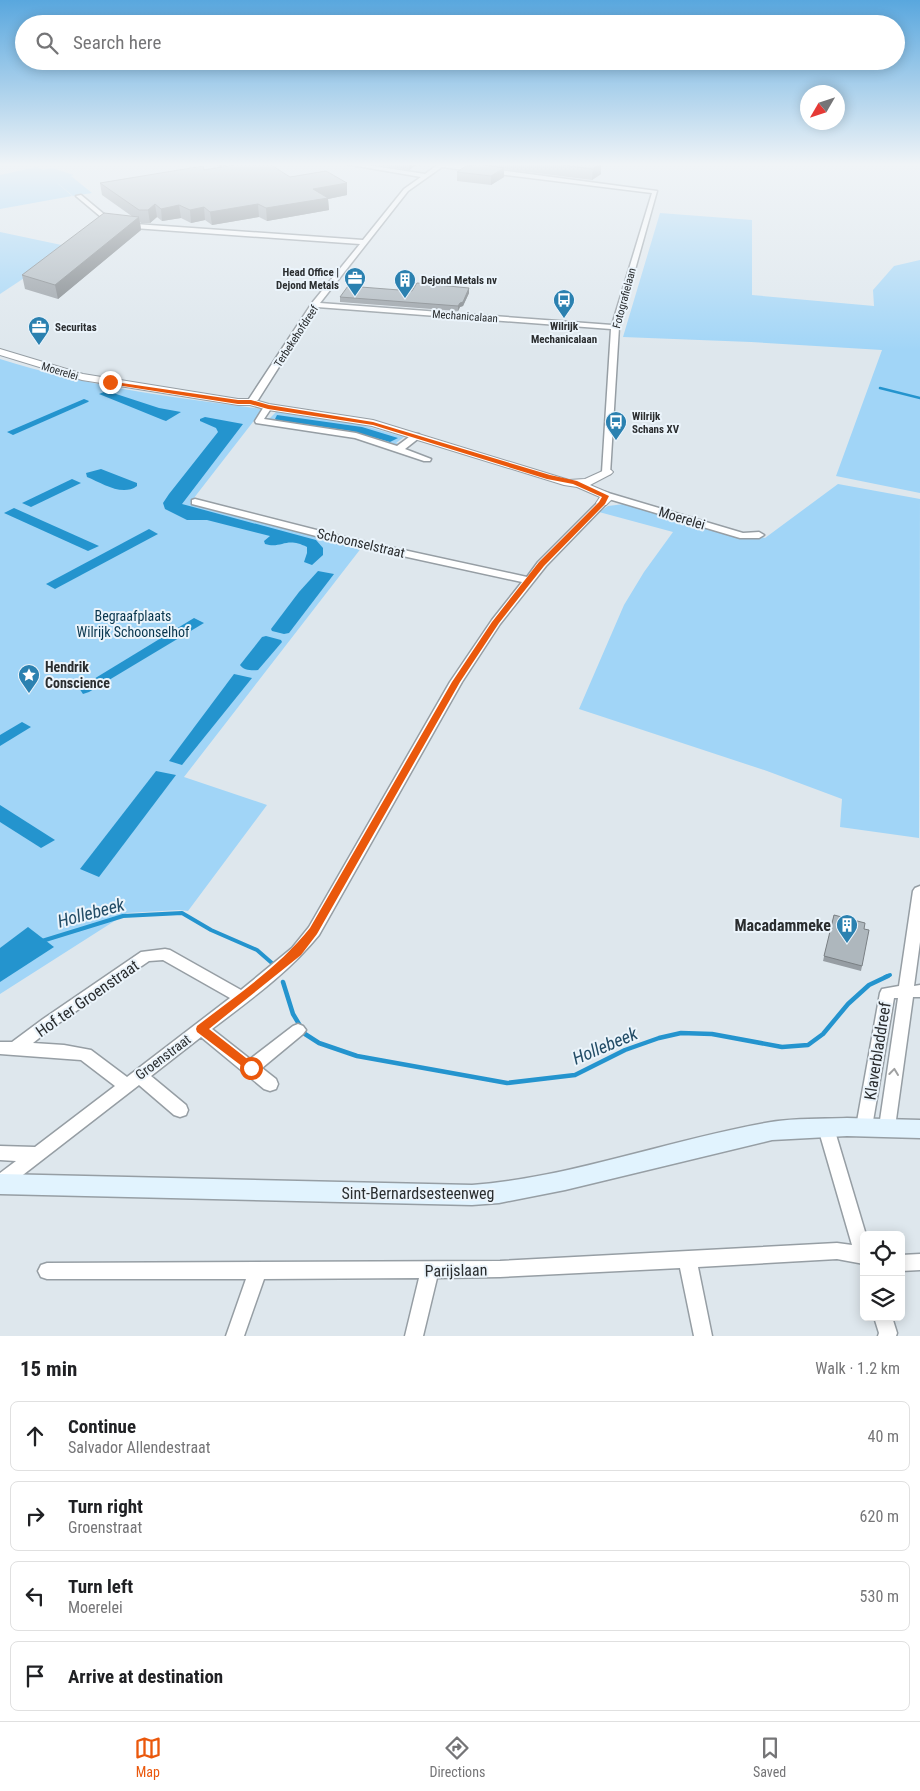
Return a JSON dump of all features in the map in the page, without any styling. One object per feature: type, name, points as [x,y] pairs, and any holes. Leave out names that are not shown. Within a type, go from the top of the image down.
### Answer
[{"type":"main road","name":"Sint-Bernardsesteenweg","points":[[0,1183],[472,1196],[499,1193],[565,1180],[772,1131],[864,1127],[920,1129]]},
{"type":"street","points":[[138,225],[366,242]]},
{"type":"street","name":"Terbekehofdreef","points":[[251,402],[315,305],[379,225]]},
{"type":"street","name":"Fotografielaan","points":[[580,484],[607,472],[615,328],[645,225]]},
{"type":"street","name":"Mechanicalaan","points":[[315,305],[615,328]]},
{"type":"street","name":"Moerelei","points":[[0,352],[82,377],[238,402],[251,402],[268,407],[373,423],[568,484],[580,484],[604,499],[743,536],[759,534]]},
{"type":"street","points":[[268,407],[259,421],[356,436],[427,459]]},
{"type":"street","points":[[398,450],[416,436]]},
{"type":"street","name":"Groenstraat","points":[[0,1183],[201,1029],[297,952],[314,931],[456,682],[496,622],[528,580],[604,499]]},
{"type":"street","name":"Schoonselstraat","points":[[195,502],[343,540],[528,580]]},
{"type":"street","name":"Klaverbladdreef","points":[[887,1127],[912,991],[920,891]]},
{"type":"street","name":"Hof ter Groenstraat","points":[[8,1049],[146,956],[165,954],[241,997]]},
{"type":"street","name":"Klaverbladdreef","points":[[864,1127],[887,993],[912,991]]},
{"type":"street","points":[[201,1029],[270,1084]]},
{"type":"street","points":[[251,1068],[298,1030]]},
{"type":"street","name":"Hof ter Groenstraat","points":[[8,1049],[64,1051],[85,1054],[133,1080],[180,1110]]},
{"type":"street","name":"Parijslaan","points":[[826,1128],[860,1243]]},
{"type":"street","points":[[0,1153],[36,1154]]},
{"type":"street","name":"Parijslaan","points":[[47,1271],[430,1270],[687,1260],[837,1251],[860,1255]]},
{"type":"street","points":[[687,1260],[703,1336]]},
{"type":"street","points":[[905,1263],[920,1262]]},
{"type":"street","points":[[236,1336],[258,1270]]},
{"type":"street","points":[[414,1336],[430,1270]]},
{"type":"street","points":[[884,1321],[888,1333],[887,1336]]},
{"type":"green space","points":[[656,225],[752,225],[752,295],[874,306],[873,290],[894,266],[920,260],[920,493],[836,476],[882,350],[623,337]]},
{"type":"green space","points":[[0,232],[71,247],[0,294]]},
{"type":"green space","name":"Begraafplaats Wilrijk Schoonselhof","points":[[0,359],[97,384],[263,409],[190,503],[362,547],[184,777],[267,805],[188,911],[127,913],[0,994]]},
{"type":"green space","points":[[276,412],[362,425],[404,437],[396,443],[400,444],[391,445],[265,418],[270,418]]},
{"type":"green space","points":[[838,484],[920,499],[919,838],[840,827],[842,799],[767,771],[579,709],[624,605],[644,572],[673,532],[599,512],[608,506],[624,504],[742,539],[750,533],[765,538]]},
{"type":"water","points":[[110,392],[159,408],[181,412],[166,421],[99,394]]},
{"type":"water","points":[[84,399],[89,401],[13,435],[7,432]]},
{"type":"water","points":[[277,415],[362,427],[398,438],[390,442],[351,431],[276,420]]},
{"type":"water","points":[[205,417],[243,424],[182,504],[316,540],[323,548],[323,555],[312,565],[304,562],[307,547],[300,544],[265,544],[264,541],[270,536],[207,520],[187,520],[165,509],[163,503],[169,494],[218,432],[216,428],[200,421],[200,419]]},
{"type":"water","points":[[101,469],[137,483],[137,486],[131,489],[119,490],[87,477],[86,473]]},
{"type":"water","points":[[72,479],[81,483],[31,507],[22,503]]},
{"type":"water","points":[[14,508],[99,546],[88,551],[4,513]]},
{"type":"water","points":[[149,529],[158,534],[55,589],[46,584]]},
{"type":"water","points":[[318,571],[334,574],[289,633],[284,634],[272,631],[271,629],[299,592]]},
{"type":"water","points":[[194,618],[204,623],[89,692],[83,694],[79,688]]},
{"type":"water","points":[[266,636],[281,640],[282,642],[258,670],[248,670],[241,667],[240,665],[262,637]]},
{"type":"water","points":[[234,674],[252,678],[182,765],[169,761]]},
{"type":"water","points":[[22,722],[31,727],[0,746],[0,735]]},
{"type":"water","points":[[156,771],[176,775],[99,877],[80,869]]},
{"type":"water","points":[[0,805],[55,840],[41,848],[0,822]]},
{"type":"water","points":[[28,927],[54,947],[0,982],[0,948]]},
{"type":"building","points":[[88,225],[129,225],[55,285],[22,275]]},
{"type":"building","name":"Dejond Metals nv","points":[[417,283],[469,288],[463,302],[458,306],[340,297],[348,286],[412,291]]},
{"type":"building","name":"Macadammeke","points":[[834,915],[865,923],[864,929],[869,930],[862,966],[824,956]]},
{"type":"waterway","points":[[880,388],[920,398]]},
{"type":"waterway","name":"Hollebeek","points":[[42,941],[123,916],[182,913],[211,930],[257,950],[273,964]]},
{"type":"waterway","name":"Hollebeek","points":[[885,977],[890,975]]},
{"type":"waterway","name":"Hollebeek","points":[[283,982],[293,1014],[305,1034],[319,1043],[357,1056],[507,1083],[575,1075],[625,1050],[659,1038],[681,1033],[712,1034],[782,1047],[808,1045],[823,1034],[848,1004],[869,985],[888,976]]},
{"type":"place","name":"Head Office | Dejond Metals","points":[[355,297]]},
{"type":"place","name":"Dejond Metals nv","points":[[405,299]]},
{"type":"place","name":"Wilrijk Mechanicalaan","points":[[564,319]]},
{"type":"place","name":"Securitas","points":[[39,346]]},
{"type":"place","name":"Wilrijk Schans XV","points":[[616,441]]},
{"type":"place","name":"Hendrik Conscience","points":[[29,694]]},
{"type":"place","name":"Macadammeke","points":[[847,944]]},
{"type":"route","points":[[110,382],[238,402],[251,402],[262,406],[373,423],[549,477],[575,482],[606,496],[606,499],[528,580],[496,622],[456,682],[314,931],[297,952],[201,1029],[251,1068]]}]
